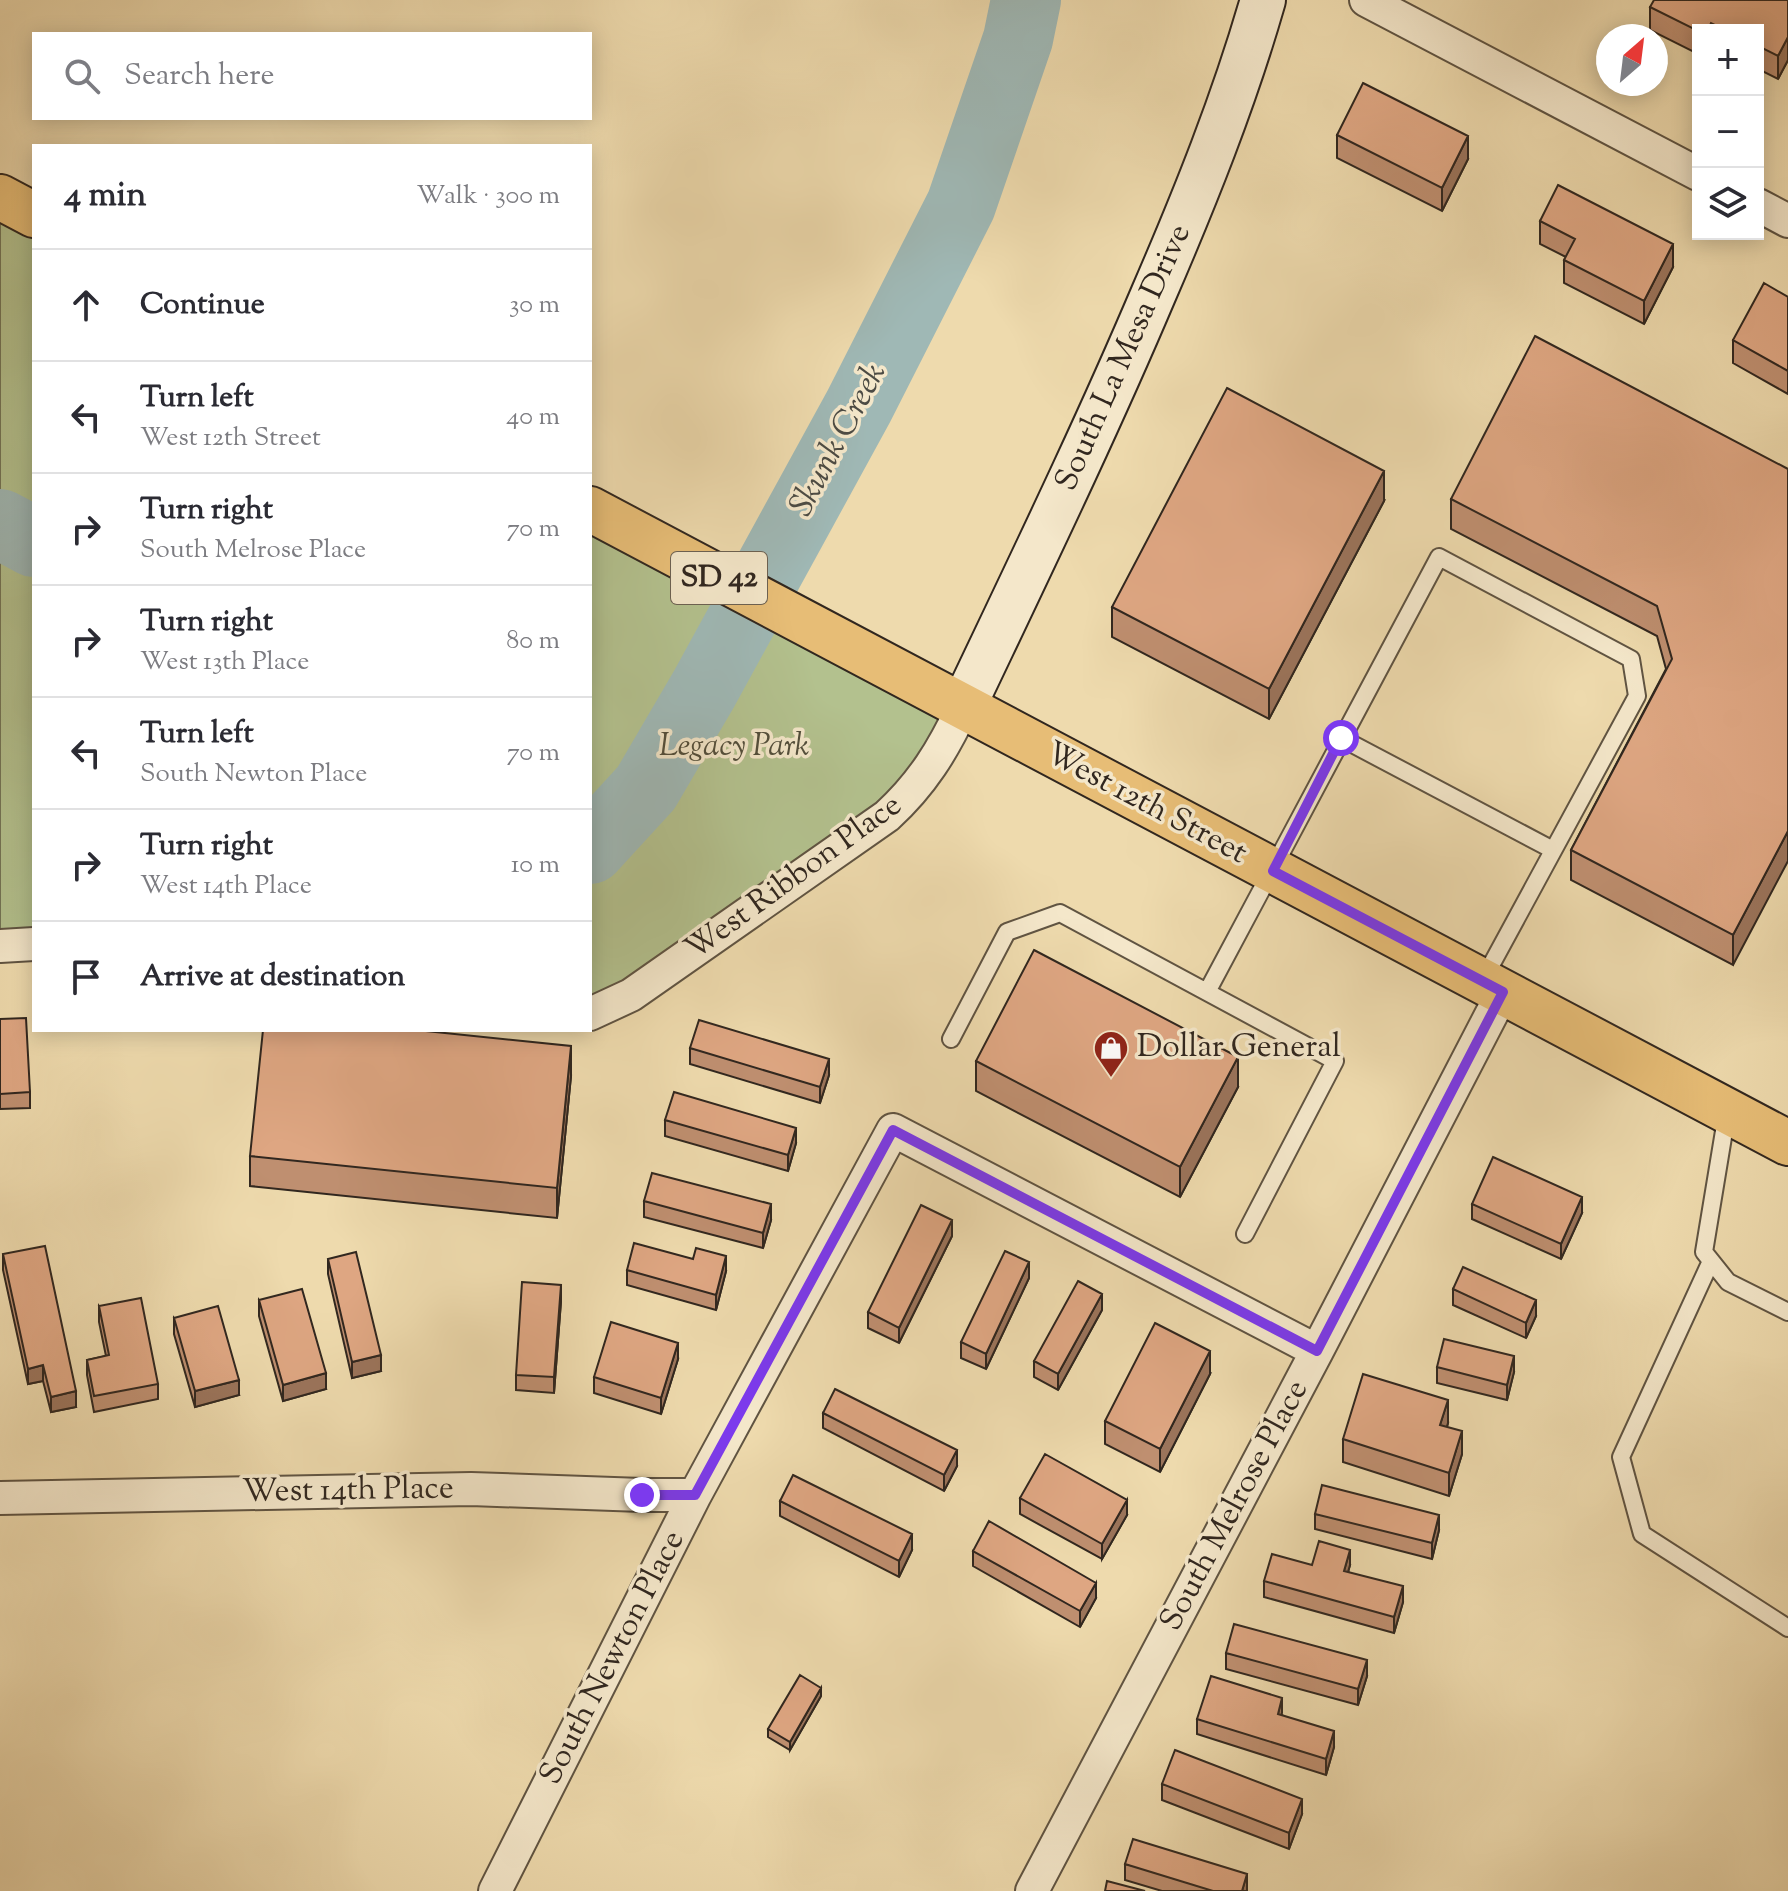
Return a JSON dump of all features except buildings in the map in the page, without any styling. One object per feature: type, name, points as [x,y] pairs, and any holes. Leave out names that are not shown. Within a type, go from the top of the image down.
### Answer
[{"type":"main road","points":[[0,197],[32,214]]},
{"type":"main road","name":"West 12th Street","points":[[594,511],[1788,1143]]},
{"type":"street","name":"South La Mesa Drive","points":[[963,707],[1096,429],[1166,265],[1220,132],[1263,0]]},
{"type":"street","points":[[1366,0],[1692,171]]},
{"type":"street","points":[[1764,208],[1788,221]]},
{"type":"street","name":"West Ribbon Place","points":[[592,1013],[631,995],[887,816],[927,774],[944,748],[963,707]]},
{"type":"street","points":[[0,946],[32,944]]},
{"type":"street","name":"South Melrose Place","points":[[1032,1891],[1317,1351],[1493,987]]},
{"type":"street","name":"South Newton Place","points":[[495,1891],[695,1495],[893,1130],[1317,1351]]},
{"type":"street","name":"West 14th Place","points":[[0,1498],[471,1489],[695,1495]]},
{"type":"lane","points":[[1207,992],[1439,557],[1631,659],[1637,696],[1553,850],[1493,987]]},
{"type":"lane","points":[[1341,738],[1553,850]]},
{"type":"lane","points":[[951,1039],[1007,932],[1060,913],[1335,1061],[1245,1234]]},
{"type":"lane","points":[[1727,1111],[1704,1252],[1728,1282],[1788,1312]]},
{"type":"lane","points":[[1711,1261],[1621,1457],[1642,1534],[1788,1628]]},
{"type":"green space","points":[[0,194],[32,211],[32,946],[0,948]]},
{"type":"green space","name":"Legacy Park","points":[[592,509],[963,707],[887,816],[592,1007]]},
{"type":"waterway","name":"Skunk Creek","points":[[592,847],[646,788],[704,689],[859,406],[961,205],[1018,39],[1026,0]]},
{"type":"waterway","name":"Skunk Creek","points":[[0,524],[32,541]]},
{"type":"place","name":"Dollar General","points":[[1111,1079]]},
{"type":"route","points":[[642,1495],[695,1495],[893,1130],[1317,1351],[1503,992],[1273,871],[1341,738]]}]
